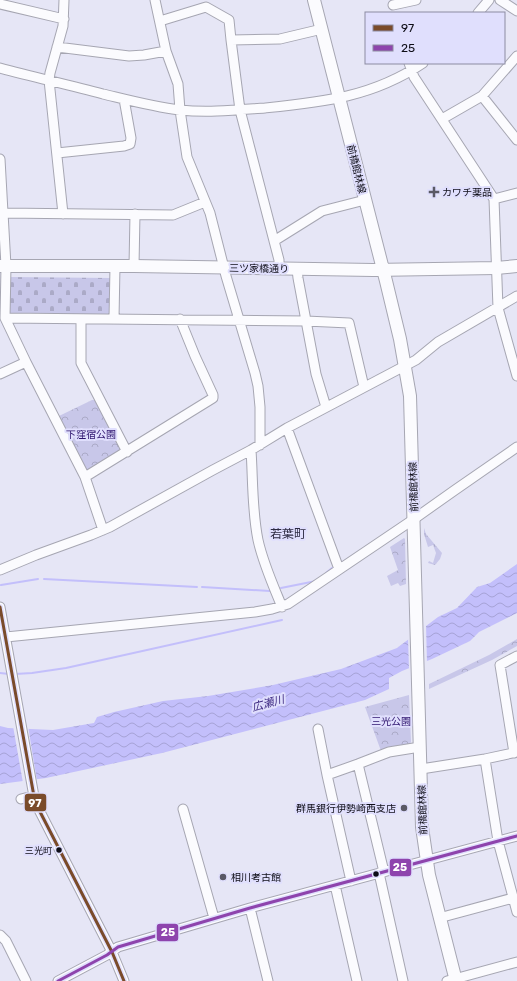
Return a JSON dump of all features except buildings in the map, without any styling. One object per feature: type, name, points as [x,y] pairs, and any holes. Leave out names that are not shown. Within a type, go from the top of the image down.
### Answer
[{"type":"main road","name":"前橋館林線","points":[[314,0],[383,270],[405,366],[411,408],[422,827],[426,861],[453,980]]},
{"type":"main road","name":"三ツ家橋通り","points":[[3,266],[134,266],[383,270],[496,268],[517,266]]},
{"type":"street","points":[[63,214],[49,80],[64,19],[64,0]]},
{"type":"street","points":[[155,0],[166,51],[178,84],[180,110],[187,156],[210,213],[224,268],[258,386],[260,407],[260,445]]},
{"type":"street","points":[[393,6],[416,0]]},
{"type":"street","points":[[479,12],[489,0]]},
{"type":"street","points":[[500,0],[517,11]]},
{"type":"street","points":[[0,4],[64,19]]},
{"type":"street","points":[[160,21],[206,7],[228,20],[240,110],[279,260],[279,268]]},
{"type":"street","points":[[231,40],[280,39],[322,29]]},
{"type":"street","points":[[57,47],[129,56],[166,51]]},
{"type":"street","points":[[442,119],[482,96],[517,56]]},
{"type":"street","points":[[0,68],[124,99],[180,110],[204,111],[240,110],[314,103],[339,99],[365,92],[385,84],[410,67],[420,64]]},
{"type":"street","points":[[410,67],[494,199],[498,308],[517,376]]},
{"type":"street","points":[[482,96],[516,135]]},
{"type":"street","points":[[57,153],[124,146],[130,144],[131,138],[124,99]]},
{"type":"street","points":[[0,159],[4,213],[3,266],[5,318],[85,477],[103,530]]},
{"type":"street","points":[[494,199],[517,193]]},
{"type":"street","points":[[274,242],[322,212],[365,200]]},
{"type":"street","points":[[4,213],[177,214],[205,202]]},
{"type":"street","points":[[134,266],[135,214]]},
{"type":"street","points":[[114,319],[115,266]]},
{"type":"street","points":[[297,269],[319,384],[326,407]]},
{"type":"street","points":[[0,570],[103,530],[260,445],[286,428],[416,360],[438,342],[517,296]]},
{"type":"street","points":[[5,318],[180,319],[349,323],[364,387]]},
{"type":"street","points":[[81,319],[81,363],[127,452]]},
{"type":"street","points":[[85,477],[213,398],[180,319]]},
{"type":"street","points":[[0,374],[26,362]]},
{"type":"street","points":[[286,428],[339,568]]},
{"type":"street","points":[[6,637],[255,612],[282,607],[292,602],[339,568],[414,519],[517,447]]},
{"type":"street","points":[[251,450],[258,540],[266,566],[282,607]]},
{"type":"street","points":[[0,607],[33,794],[37,808],[112,952],[124,981]]},
{"type":"street","points":[[421,769],[516,753],[500,665],[517,656]]},
{"type":"street","points":[[318,729],[351,881]]},
{"type":"street","points":[[327,775],[389,752],[420,747]]},
{"type":"street","points":[[485,759],[498,841],[517,912]]},
{"type":"street","points":[[358,764],[382,873],[403,981]]},
{"type":"street","points":[[21,799],[33,794]]},
{"type":"street","points":[[183,809],[214,918]]},
{"type":"street","points":[[58,981],[112,952],[118,947],[214,918],[517,836]]},
{"type":"street","points":[[336,885],[357,981]]},
{"type":"street","points":[[439,918],[513,898]]},
{"type":"street","points":[[250,908],[268,981]]},
{"type":"street","points":[[0,935],[6,941],[26,981]]},
{"type":"street","points":[[453,980],[517,962]]},
{"type":"green space","points":[[10,277],[111,278],[110,315],[9,316]]},
{"type":"green space","name":"下窪宿公園","points":[[92,400],[96,400],[122,449],[121,453],[86,471],[59,420],[59,416]]},
{"type":"green space","points":[[424,528],[426,534],[442,553],[440,559],[435,565],[428,563],[429,561],[433,563],[436,553],[433,545],[428,547],[424,534]]},
{"type":"green space","points":[[404,538],[406,584],[400,586],[398,583],[391,586],[387,576],[398,570],[390,547]]},
{"type":"green space","points":[[517,639],[517,646],[492,660],[429,689],[429,684],[489,655]]},
{"type":"green space","name":"三光公園","points":[[409,695],[411,742],[409,745],[381,751],[365,707]]},
{"type":"water","name":"広瀬川","points":[[517,564],[517,613],[479,632],[470,641],[389,678],[389,689],[365,700],[162,753],[46,778],[0,784],[0,726],[8,728],[53,730],[94,723],[97,717],[163,701],[208,696],[273,685],[341,669],[397,648],[438,617],[457,608],[477,587],[490,583]]},
{"type":"pier","points":[[426,624],[427,663],[409,670],[408,637]]},
{"type":"pier","points":[[13,726],[28,726],[37,781],[23,783]]},
{"type":"waterway","points":[[326,573],[332,568]]},
{"type":"waterway","points":[[1,585],[38,579]]},
{"type":"waterway","points":[[44,579],[197,587]]},
{"type":"waterway","points":[[281,588],[316,581]]},
{"type":"waterway","points":[[202,587],[270,591]]},
{"type":"waterway","points":[[15,674],[66,668],[282,620]]},
{"type":"waterway","points":[[0,673],[9,674]]},
{"type":"transit line","name":"97","points":[[0,607],[35,802],[112,952],[124,981]]},
{"type":"transit line","name":"25","points":[[58,981],[107,955],[118,947],[250,908],[517,836]]},
{"type":"place","name":"カワチ薬品","points":[[434,192]]},
{"type":"place","name":"群馬銀行伊勢崎西支店","points":[[404,808]]},
{"type":"place","name":"三光町","points":[[59,850]]},
{"type":"place","name":"相川考古館","points":[[223,877]]},
{"type":"district","name":"若葉町","points":[[288,534]]}]
